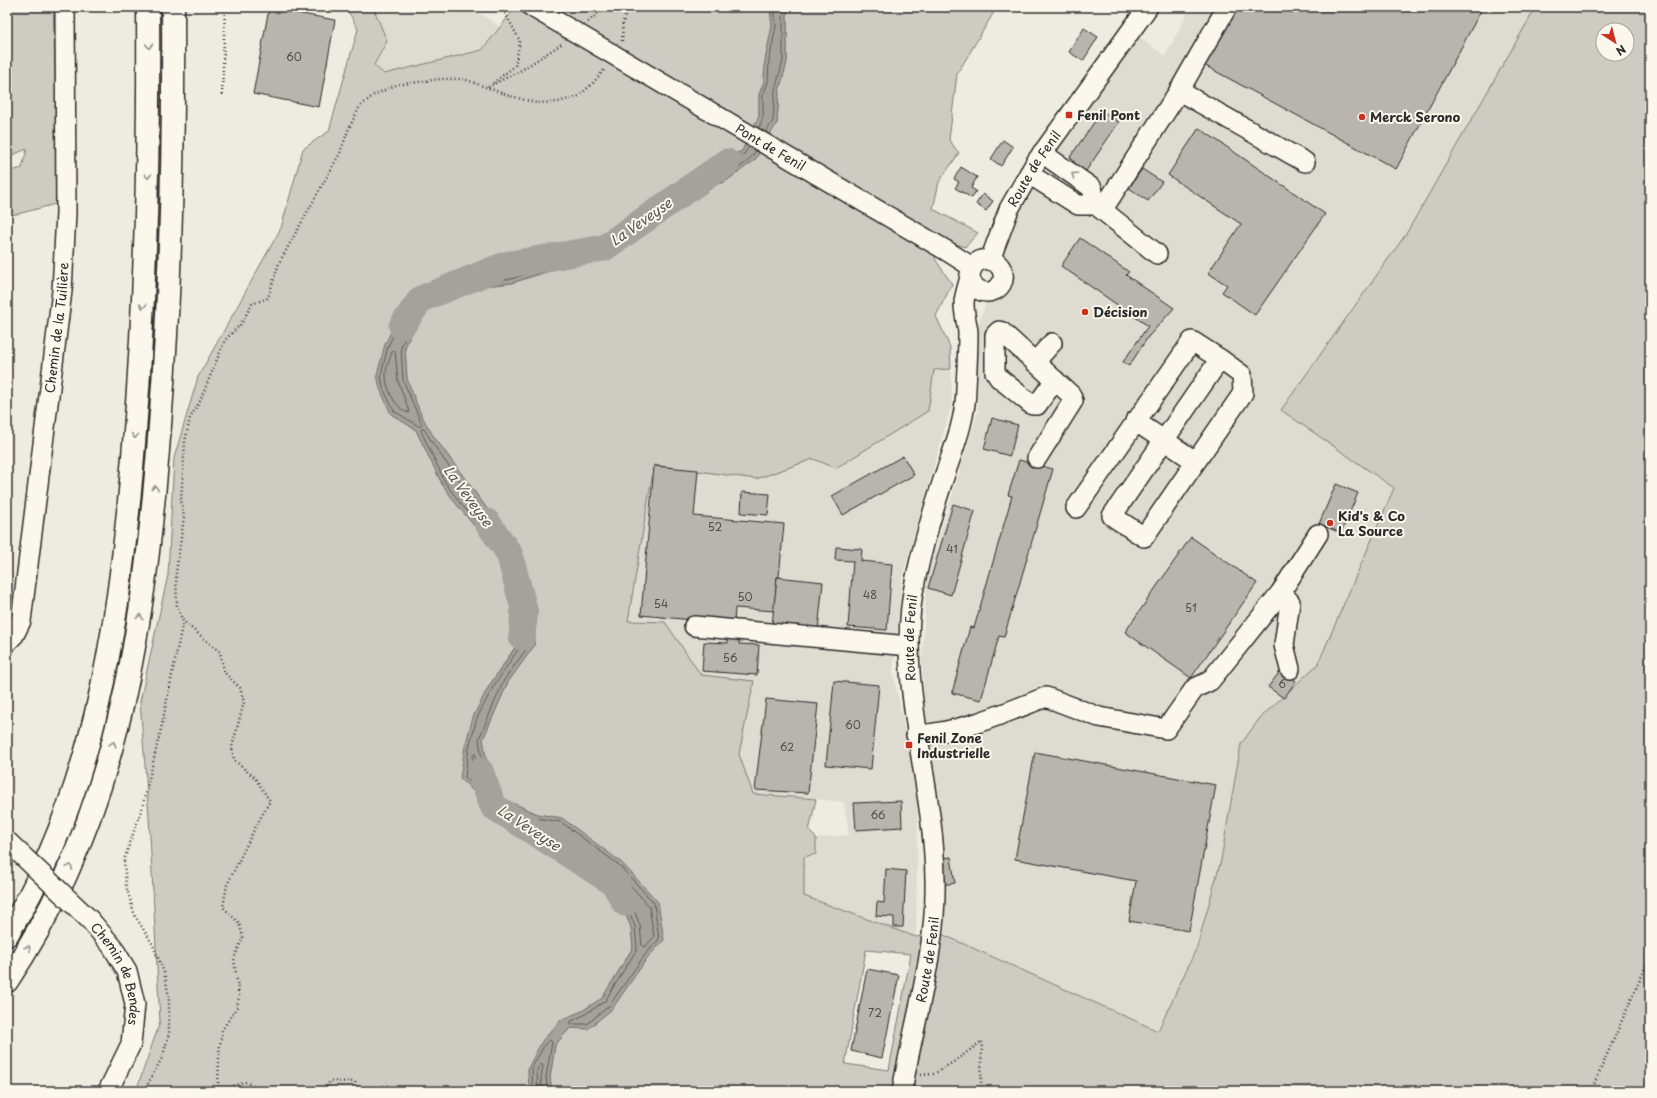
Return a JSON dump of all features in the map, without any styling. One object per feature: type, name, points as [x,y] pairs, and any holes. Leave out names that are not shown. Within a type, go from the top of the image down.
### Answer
[{"type":"highway","points":[[7,935],[32,890],[54,843],[80,769],[100,694],[120,578],[133,461],[143,303],[148,142],[148,7]]},
{"type":"highway","points":[[7,981],[30,945],[54,902],[77,852],[91,815],[115,739],[124,701],[139,621],[153,504],[168,305],[173,143],[172,7]]},
{"type":"street","name":"Chemin de la Tuilière","points":[[7,642],[14,635],[21,621],[62,291],[66,213],[65,7]]},
{"type":"street","points":[[532,7],[574,31]]},
{"type":"street","name":"Route de Fenil","points":[[990,260],[1009,208],[1042,153],[1148,7]]},
{"type":"street","points":[[1099,207],[1179,92],[1227,7]]},
{"type":"street","name":"Pont de Fenil","points":[[574,31],[946,251],[971,273]]},
{"type":"street","points":[[1179,92],[1305,162]]},
{"type":"street","points":[[1042,153],[1092,188],[1099,207],[1157,254]]},
{"type":"street","points":[[1029,174],[1078,205],[1099,207]]},
{"type":"street","points":[[990,260],[999,265],[1003,275],[1000,286],[989,292],[983,292],[977,290],[972,284],[971,273],[980,261],[990,260]]},
{"type":"street","name":"Route de Fenil","points":[[903,1083],[926,972],[935,903],[936,879],[934,850],[916,735],[909,668],[910,621],[915,580],[933,510],[961,424],[966,402],[968,331],[964,302],[971,273]]},
{"type":"street","name":"Route de Fenil","points":[[968,331],[974,311],[989,292]]},
{"type":"street","points":[[1037,458],[1073,401],[1071,395],[1055,380],[1002,332],[999,331],[995,335],[994,372],[999,378],[1032,405],[1037,405],[1055,380]]},
{"type":"street","points":[[1076,508],[1192,340],[1242,375],[1243,393],[1144,537],[1112,516],[1163,440],[1220,360]]},
{"type":"street","points":[[1035,362],[1052,343]]},
{"type":"street","points":[[1135,421],[1196,461]]},
{"type":"street","points":[[916,735],[935,734],[977,723],[1046,697],[1099,717],[1166,729],[1195,688],[1210,681],[1281,592],[1318,534]]},
{"type":"street","points":[[1281,592],[1290,602],[1284,645],[1290,669]]},
{"type":"street","points":[[694,626],[909,646]]},
{"type":"street","name":"Chemin de Bendes","points":[[7,841],[90,920],[112,946],[127,971],[135,1004],[131,1044],[108,1091]]},
{"type":"path","points":[[222,95],[225,7]]},
{"type":"path","points":[[488,87],[515,66],[520,41],[502,7]]},
{"type":"path","points":[[488,87],[520,71],[605,7]]},
{"type":"path","points":[[622,43],[623,23],[628,7]]},
{"type":"path","points":[[260,1091],[246,1082],[218,1091],[219,1052],[222,1030],[237,1007],[239,996],[234,959],[243,937],[239,923],[224,907],[227,885],[270,801],[255,778],[234,760],[232,747],[244,702],[240,688],[224,672],[220,652],[183,621],[177,606],[176,573],[184,517],[180,500],[185,442],[190,418],[200,401],[225,340],[241,324],[252,304],[268,298],[279,264],[340,154],[349,128],[360,106],[374,96],[396,85],[440,79],[464,79],[506,95],[536,103],[558,102],[579,96],[606,68]]},
{"type":"path","points":[[144,1091],[163,1056],[170,1033],[169,998],[164,972],[152,943],[135,916],[126,886],[124,860],[142,808],[161,729],[183,621]]},
{"type":"path","points":[[1590,1091],[1650,957]]},
{"type":"path","points":[[903,1083],[934,1074],[958,1059],[982,1040],[981,1091]]},
{"type":"path","points":[[327,1091],[327,1086],[330,1081],[335,1080],[355,1082],[360,1091]]},
{"type":"path","points":[[377,1091],[385,1085],[402,1091]]},
{"type":"path","points":[[152,1091],[168,1089],[171,1091]]},
{"type":"shaded area","points":[[7,7],[53,7],[59,203],[18,214],[7,215],[7,172],[22,168],[27,149],[7,157]]},
{"type":"shaded area","points":[[346,7],[373,7],[387,41],[374,65],[384,74],[482,50],[516,7],[770,7],[772,26],[765,61],[764,81],[759,95],[759,116],[742,151],[710,164],[694,181],[700,189],[777,123],[779,91],[787,62],[787,7],[997,7],[957,74],[949,140],[959,153],[939,182],[933,209],[978,233],[965,247],[941,239],[935,259],[952,284],[936,316],[950,347],[951,369],[934,370],[928,411],[836,468],[813,459],[756,479],[654,465],[628,621],[665,622],[701,675],[754,681],[739,754],[753,794],[816,799],[809,831],[816,838],[816,854],[804,857],[804,896],[916,937],[937,932],[1158,1031],[1197,947],[1221,860],[1241,744],[1260,718],[1318,664],[1394,488],[1281,410],[1406,234],[1536,7],[1650,7],[1650,1091],[552,1091],[550,1078],[555,1045],[570,1028],[588,1028],[612,1009],[647,958],[664,940],[562,818],[538,814],[499,797],[487,765],[483,739],[508,682],[534,646],[537,610],[504,535],[488,510],[432,434],[421,415],[407,379],[405,347],[417,322],[435,302],[473,287],[512,283],[553,270],[544,247],[505,265],[421,299],[402,311],[391,414],[416,430],[442,484],[481,534],[509,553],[524,609],[515,647],[489,686],[473,717],[476,794],[525,826],[568,847],[598,869],[621,904],[631,927],[633,947],[602,999],[582,1011],[561,1020],[528,1068],[529,1091],[136,1091],[160,1022],[149,817],[140,702],[168,575],[174,458],[198,377],[281,228],[303,149],[329,131],[358,29]],"holes":[[[866,950],[911,954],[889,1070],[845,1064]]]},
{"type":"shaded area","points":[[373,7],[469,7],[501,27],[482,50],[384,74],[374,65],[387,41]]},
{"type":"shaded area","points":[[1191,7],[1536,7],[1406,234],[1281,410],[1394,488],[1318,664],[1260,718],[1241,744],[1221,860],[1197,947],[1158,1031],[937,932],[922,662],[927,577],[978,412],[976,331],[1020,205],[1139,37],[1165,56]]},
{"type":"shaded area","points":[[951,369],[952,403],[902,577],[893,672],[918,797],[916,937],[804,896],[804,857],[816,854],[816,838],[849,835],[844,802],[753,794],[739,754],[754,682],[701,675],[665,623],[628,621],[654,465],[756,479],[813,459],[836,468],[934,370]]},
{"type":"water","points":[[770,7],[787,7],[787,62],[779,91],[777,123],[755,160],[725,182],[700,189],[694,181],[710,164],[742,151],[759,116],[759,95],[764,81],[765,61],[772,26]]},
{"type":"water","points":[[579,243],[596,246],[597,253],[512,283],[473,287],[435,302],[417,322],[405,347],[407,379],[421,415],[432,434],[488,510],[504,535],[527,577],[537,610],[534,646],[508,682],[483,739],[487,765],[499,797],[537,814],[562,818],[621,862],[658,902],[664,940],[647,958],[612,1009],[588,1029],[570,1028],[555,1045],[550,1078],[552,1091],[529,1091],[528,1068],[542,1041],[561,1020],[582,1011],[602,998],[633,948],[631,927],[621,904],[598,868],[568,847],[525,826],[476,794],[460,778],[465,746],[473,717],[489,686],[516,647],[524,609],[509,553],[481,534],[457,505],[442,484],[416,430],[391,414],[380,389],[377,375],[385,344],[401,311],[421,299],[505,265],[544,247]]},
{"type":"building","name":"Merck Serono","points":[[1236,7],[1483,7],[1396,169],[1204,65]]},
{"type":"building","points":[[269,8],[335,20],[319,107],[253,94]]},
{"type":"building","points":[[1084,28],[1098,37],[1083,61],[1069,52]]},
{"type":"building","points":[[1102,111],[1119,122],[1084,174],[1070,157]]},
{"type":"building","points":[[1199,128],[1325,214],[1255,315],[1222,292],[1227,285],[1208,273],[1241,224],[1168,175]]},
{"type":"building","points":[[1003,140],[1013,147],[1001,166],[991,159]]},
{"type":"building","points":[[961,167],[977,177],[971,188],[976,191],[972,198],[955,188],[959,182],[954,179]]},
{"type":"building","points":[[1142,169],[1162,182],[1148,201],[1129,188]]},
{"type":"building","points":[[983,194],[993,201],[986,211],[976,204]]},
{"type":"building","points":[[1080,238],[1129,272],[1126,275],[1174,308],[1148,337],[1129,366],[1123,362],[1148,326],[1061,266]]},
{"type":"building","points":[[992,418],[1018,425],[1010,456],[984,449]]},
{"type":"building","points":[[903,456],[914,475],[843,515],[832,496]]},
{"type":"building","points":[[1019,460],[1053,469],[1004,637],[999,636],[981,700],[952,693],[970,627],[974,628],[1012,496],[1008,495]]},
{"type":"building","points":[[654,466],[698,470],[694,516],[784,524],[774,611],[735,608],[734,624],[641,615]]},
{"type":"building","points":[[1336,484],[1358,493],[1341,533],[1319,524]]},
{"type":"building","points":[[742,492],[770,494],[768,515],[741,513]]},
{"type":"building","points":[[953,504],[975,511],[951,595],[928,588]]},
{"type":"building","points":[[1191,537],[1257,583],[1191,678],[1125,632]]},
{"type":"building","points":[[836,547],[862,549],[861,561],[892,564],[887,630],[848,627],[853,561],[835,560]]},
{"type":"building","points":[[777,577],[823,582],[818,630],[772,625]]},
{"type":"building","points":[[728,637],[739,637],[739,644],[759,645],[757,675],[702,671],[704,642],[728,643]]},
{"type":"building","points":[[1281,670],[1296,681],[1284,698],[1268,687]]},
{"type":"building","points":[[834,681],[879,685],[871,769],[826,765]]},
{"type":"building","points":[[766,699],[818,704],[808,793],[755,790]]},
{"type":"building","points":[[1035,752],[1216,785],[1189,931],[1129,921],[1136,881],[1015,859]]},
{"type":"building","points":[[901,801],[902,827],[856,830],[854,803]]},
{"type":"building","points":[[951,857],[955,883],[941,885],[937,859]]},
{"type":"building","points":[[886,869],[906,871],[903,927],[894,927],[894,917],[876,916],[877,902],[884,903]]},
{"type":"building","points":[[867,969],[899,975],[882,1058],[851,1051]]},
{"type":"waterway","name":"La Veveyse","points":[[402,326],[421,299],[505,265],[604,248],[727,162]]},
{"type":"waterway","name":"La Veveyse","points":[[487,522],[509,553],[524,609],[522,637]]},
{"type":"waterway","name":"La Veveyse","points":[[480,771],[493,806],[614,883],[625,903]]},
{"type":"place","name":"Fenil Pont","points":[[1069,115]]},
{"type":"place","name":"Merck Serono","points":[[1362,117]]},
{"type":"place","name":"Décision","points":[[1085,312]]},
{"type":"place","name":"Kid's & Co La Source","points":[[1330,523]]},
{"type":"place","name":"Fenil Zone Industrielle","points":[[909,745]]}]
